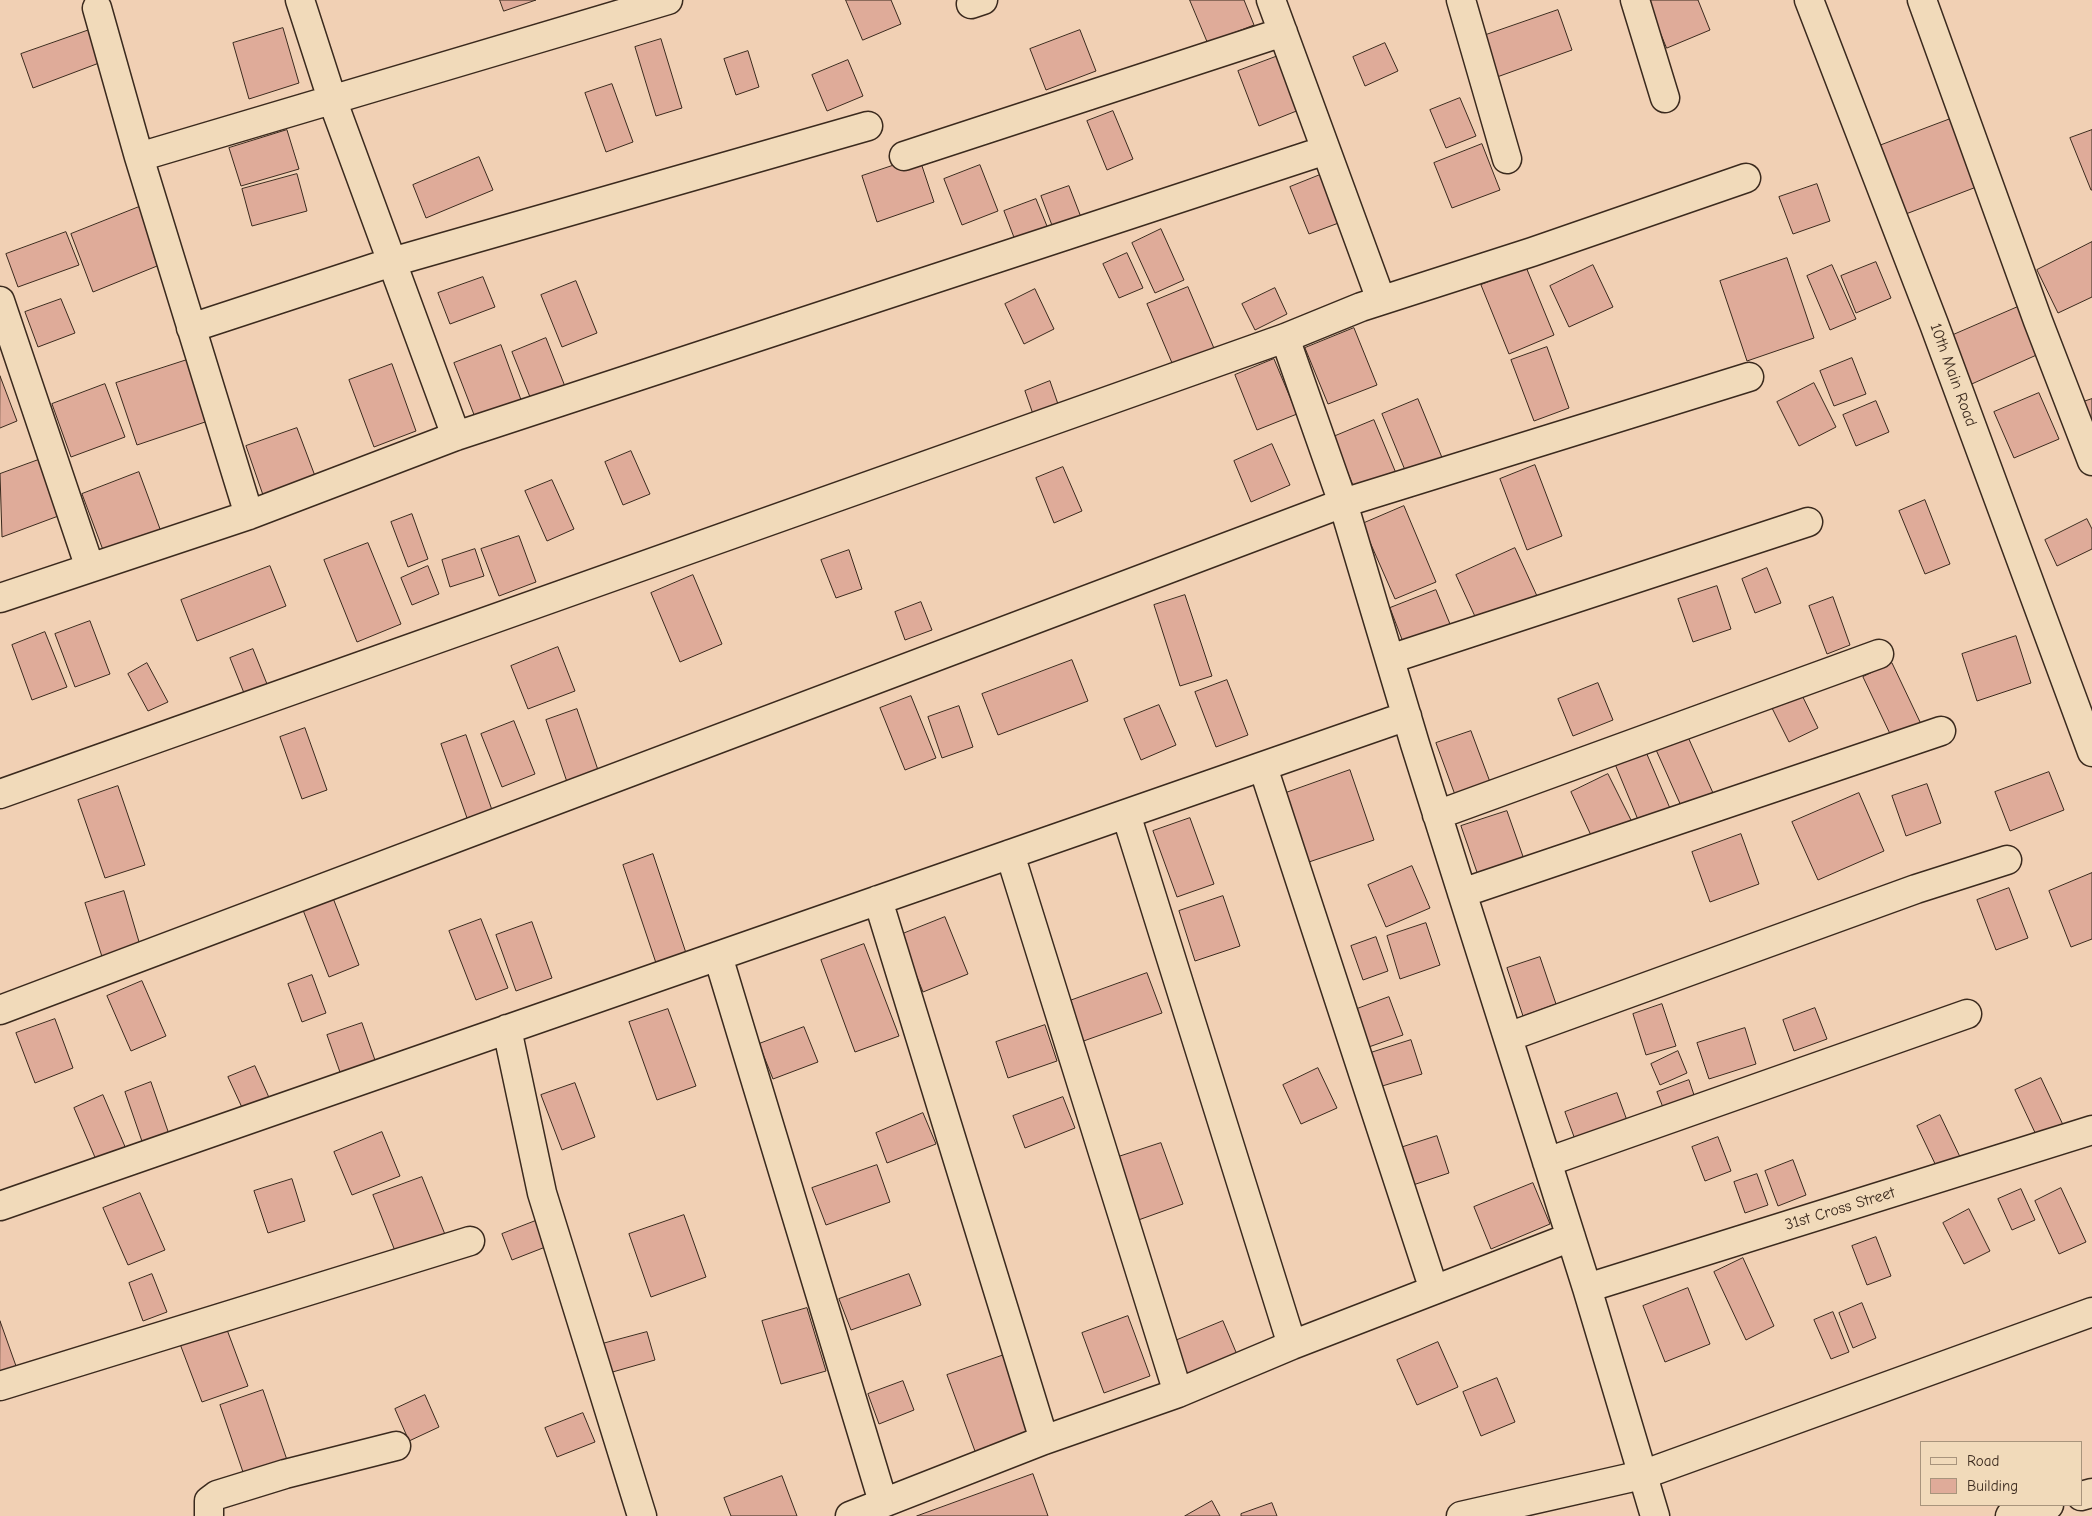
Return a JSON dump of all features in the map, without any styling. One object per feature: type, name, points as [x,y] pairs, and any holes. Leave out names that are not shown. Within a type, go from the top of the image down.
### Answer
[{"type":"street","points":[[300,0],[332,99],[456,436]]},
{"type":"street","points":[[139,156],[668,0]]},
{"type":"street","points":[[1271,0],[1381,300]]},
{"type":"street","points":[[1461,0],[1507,159]]},
{"type":"street","points":[[1635,0],[1665,98]]},
{"type":"street","name":"10th Main Road","points":[[1809,0],[1934,324],[2092,752]]},
{"type":"street","points":[[1922,0],[2038,321],[2092,462]]},
{"type":"street","points":[[97,8],[139,156],[249,515]]},
{"type":"street","points":[[904,156],[1282,32]]},
{"type":"street","points":[[191,328],[392,262],[868,126]]},
{"type":"street","points":[[0,598],[249,515],[456,436],[1326,150]]},
{"type":"street","points":[[0,794],[1286,338],[1381,300],[1532,252],[1746,178]]},
{"type":"street","points":[[0,301],[90,568]]},
{"type":"street","points":[[1286,338],[1343,504],[1437,814],[1587,1288],[1655,1516]]},
{"type":"street","points":[[0,1010],[1343,504],[1749,377]]},
{"type":"street","points":[[1390,659],[1808,522]]},
{"type":"street","points":[[1437,814],[1879,654]]},
{"type":"street","points":[[0,1206],[1407,716]]},
{"type":"street","points":[[1462,893],[1941,731]]},
{"type":"street","points":[[1263,767],[1434,1290]]},
{"type":"street","points":[[1126,814],[1292,1345]]},
{"type":"street","points":[[1010,854],[1178,1393]]},
{"type":"street","points":[[1508,1037],[1906,893],[2007,860]]},
{"type":"street","points":[[878,900],[1044,1440]]},
{"type":"street","points":[[718,956],[883,1502]]},
{"type":"street","points":[[1547,1162],[1967,1014]]},
{"type":"street","points":[[507,1029],[542,1193],[642,1516]]},
{"type":"street","name":"31st Cross Street","points":[[1587,1288],[2092,1130]]},
{"type":"street","points":[[850,1516],[1044,1440],[1178,1393],[1292,1345],[1571,1237]]},
{"type":"street","points":[[0,1386],[470,1241]]},
{"type":"street","points":[[1461,1516],[1642,1475],[2092,1312]]},
{"type":"street","points":[[209,1516],[209,1501],[217,1494],[284,1474],[396,1446]]},
{"type":"street","points":[[2010,1516],[2045,1506]]},
{"type":"building","points":[[500,0],[536,0],[504,11]]},
{"type":"building","points":[[846,0],[891,0],[901,24],[863,40]]},
{"type":"building","points":[[1190,0],[1244,0],[1254,25],[1208,43]]},
{"type":"building","points":[[1647,0],[1698,0],[1710,30],[1667,48]]},
{"type":"building","points":[[1558,10],[1572,50],[1497,77],[1483,36]]},
{"type":"building","points":[[95,28],[107,60],[33,88],[21,54]]},
{"type":"building","points":[[283,28],[299,83],[249,99],[233,43]]},
{"type":"building","points":[[1080,30],[1096,71],[1046,90],[1030,49]]},
{"type":"building","points":[[661,39],[682,108],[656,116],[635,47]]},
{"type":"building","points":[[1385,43],[1398,71],[1365,86],[1353,57]]},
{"type":"building","points":[[748,51],[759,87],[736,95],[724,59]]},
{"type":"building","points":[[1278,56],[1299,110],[1259,126],[1238,71]]},
{"type":"building","points":[[848,60],[863,96],[827,111],[812,75]]},
{"type":"building","points":[[612,84],[633,142],[606,152],[585,93]]},
{"type":"building","points":[[1460,98],[1476,136],[1446,148],[1430,110]]},
{"type":"building","points":[[1113,111],[1133,159],[1107,170],[1087,121]]},
{"type":"building","points":[[1953,118],[1979,186],[1898,217],[1871,149]]},
{"type":"building","points":[[287,130],[299,169],[241,186],[229,148]]},
{"type":"building","points":[[2092,130],[2092,190],[2091,190],[2070,138]]},
{"type":"building","points":[[1482,144],[1500,190],[1452,208],[1434,163]]},
{"type":"building","points":[[479,157],[493,190],[426,218],[413,185]]},
{"type":"building","points":[[919,157],[934,202],[877,222],[862,176]]},
{"type":"building","points":[[980,165],[998,211],[962,225],[944,179]]},
{"type":"building","points":[[1325,173],[1344,221],[1309,234],[1290,187]]},
{"type":"building","points":[[297,174],[307,211],[252,226],[242,189]]},
{"type":"building","points":[[1817,184],[1830,221],[1793,234],[1779,197]]},
{"type":"building","points":[[1069,186],[1084,225],[1056,236],[1041,196]]},
{"type":"building","points":[[1036,199],[1051,236],[1018,248],[1004,211]]},
{"type":"building","points":[[139,207],[162,264],[93,292],[71,234]]},
{"type":"building","points":[[1161,229],[1184,280],[1155,293],[1132,243]]},
{"type":"building","points":[[66,232],[79,265],[18,287],[6,254]]},
{"type":"building","points":[[2092,242],[2092,297],[2058,313],[2037,270]]},
{"type":"building","points":[[1127,253],[1143,288],[1119,298],[1103,264]]},
{"type":"building","points":[[1787,258],[1814,338],[1747,361],[1720,281]]},
{"type":"building","points":[[1876,262],[1891,298],[1856,313],[1841,276]]},
{"type":"building","points":[[1593,265],[1613,307],[1569,327],[1550,286]]},
{"type":"building","points":[[1832,265],[1856,319],[1830,330],[1807,276]]},
{"type":"building","points":[[1526,267],[1554,335],[1509,354],[1481,285]]},
{"type":"building","points":[[483,277],[495,307],[450,324],[438,293]]},
{"type":"building","points":[[576,281],[597,333],[562,347],[541,295]]},
{"type":"building","points":[[1188,287],[1216,353],[1175,370],[1147,304]]},
{"type":"building","points":[[1275,288],[1287,314],[1255,330],[1242,304]]},
{"type":"building","points":[[1035,289],[1054,329],[1024,344],[1005,304]]},
{"type":"building","points":[[61,299],[75,333],[38,347],[25,312]]},
{"type":"building","points":[[2020,306],[2041,353],[1965,387],[1944,339]]},
{"type":"building","points":[[1354,328],[1377,385],[1328,404],[1305,348]]},
{"type":"building","points":[[546,338],[566,389],[532,402],[512,352]]},
{"type":"building","points":[[501,345],[524,408],[478,425],[454,363]]},
{"type":"building","points":[[1547,347],[1569,408],[1534,421],[1511,360]]},
{"type":"building","points":[[1852,358],[1866,394],[1834,406],[1820,371]]},
{"type":"building","points":[[190,359],[211,420],[137,445],[116,383]]},
{"type":"building","points":[[1274,359],[1297,414],[1257,430],[1235,375]]},
{"type":"building","points":[[392,364],[416,431],[374,447],[349,380]]},
{"type":"building","points":[[0,376],[17,421],[0,428]]},
{"type":"building","points":[[1050,381],[1059,407],[1034,417],[1025,391]]},
{"type":"building","points":[[1814,383],[1836,427],[1799,446],[1777,402]]},
{"type":"building","points":[[105,384],[125,437],[71,457],[52,404]]},
{"type":"building","points":[[2039,393],[2059,439],[2014,458],[1994,412]]},
{"type":"building","points":[[1418,399],[1443,460],[1407,475],[1382,414]]},
{"type":"building","points":[[2092,399],[2092,424],[2083,402]]},
{"type":"building","points":[[1876,401],[1889,432],[1856,446],[1843,415]]},
{"type":"building","points":[[1374,420],[1398,478],[1357,495],[1333,437]]},
{"type":"building","points":[[297,428],[315,476],[263,495],[246,446]]},
{"type":"building","points":[[1272,444],[1290,485],[1251,502],[1234,461]]},
{"type":"building","points":[[631,451],[650,494],[623,505],[605,462]]},
{"type":"building","points":[[41,459],[61,515],[2,537],[0,474]]},
{"type":"building","points":[[1535,465],[1562,536],[1527,550],[1500,479]]},
{"type":"building","points":[[1063,467],[1082,511],[1054,523],[1036,478]]},
{"type":"building","points":[[139,472],[163,537],[106,558],[82,494]]},
{"type":"building","points":[[552,480],[574,529],[547,541],[525,491]]},
{"type":"building","points":[[1925,500],[1950,564],[1925,574],[1899,511]]},
{"type":"building","points":[[1404,506],[1436,582],[1395,599],[1362,524]]},
{"type":"building","points":[[412,514],[428,559],[408,567],[391,522]]},
{"type":"building","points":[[2087,519],[2092,529],[2092,549],[2057,566],[2045,540]]},
{"type":"building","points":[[519,536],[536,582],[499,596],[481,549]]},
{"type":"building","points":[[368,543],[401,624],[357,642],[324,560]]},
{"type":"building","points":[[1515,548],[1537,596],[1478,623],[1456,575]]},
{"type":"building","points":[[475,549],[484,576],[450,587],[442,560]]},
{"type":"building","points":[[849,550],[862,589],[836,598],[821,560]]},
{"type":"building","points":[[270,566],[286,606],[197,641],[181,600]]},
{"type":"building","points":[[428,566],[439,594],[412,605],[401,578]]},
{"type":"building","points":[[1767,568],[1781,603],[1755,613],[1742,579]]},
{"type":"building","points":[[693,575],[722,644],[680,662],[651,593]]},
{"type":"building","points":[[1717,586],[1731,629],[1693,642],[1678,599]]},
{"type":"building","points":[[1436,590],[1450,624],[1403,642],[1390,608]]},
{"type":"building","points":[[1185,595],[1212,676],[1180,686],[1154,605]]},
{"type":"building","points":[[1833,597],[1850,645],[1827,654],[1809,606]]},
{"type":"building","points":[[921,602],[932,630],[905,640],[895,612]]},
{"type":"building","points":[[90,621],[110,674],[75,687],[55,634]]},
{"type":"building","points":[[45,632],[67,687],[32,700],[12,645]]},
{"type":"building","points":[[2016,636],[2031,683],[1977,701],[1962,654]]},
{"type":"building","points":[[558,647],[575,691],[528,709],[511,666]]},
{"type":"building","points":[[253,649],[269,689],[246,698],[230,658]]},
{"type":"building","points":[[1072,660],[1088,701],[998,735],[982,694]]},
{"type":"building","points":[[147,663],[168,702],[148,711],[128,674]]},
{"type":"building","points":[[1892,663],[1921,724],[1892,738],[1863,677]]},
{"type":"building","points":[[1227,680],[1248,735],[1216,747],[1195,692]]},
{"type":"building","points":[[1598,683],[1613,720],[1573,736],[1558,699]]},
{"type":"building","points":[[1798,687],[1818,728],[1789,742],[1769,702]]},
{"type":"building","points":[[911,696],[936,758],[905,770],[880,708]]},
{"type":"building","points":[[1159,705],[1176,745],[1141,760],[1124,719]]},
{"type":"building","points":[[959,706],[973,747],[942,758],[928,717]]},
{"type":"building","points":[[577,709],[598,770],[567,782],[546,720]]},
{"type":"building","points":[[514,721],[535,774],[502,787],[481,734]]},
{"type":"building","points":[[305,728],[327,790],[302,799],[280,737]]},
{"type":"building","points":[[1684,728],[1713,793],[1682,808],[1653,743]]},
{"type":"building","points":[[1471,731],[1493,790],[1458,803],[1436,743]]},
{"type":"building","points":[[466,735],[492,810],[467,818],[441,744]]},
{"type":"building","points":[[1646,752],[1672,813],[1641,827],[1615,764]]},
{"type":"building","points":[[1350,770],[1374,840],[1306,863],[1283,794]]},
{"type":"building","points":[[2049,772],[2064,810],[2010,831],[1995,792]]},
{"type":"building","points":[[1608,774],[1634,826],[1595,844],[1571,792]]},
{"type":"building","points":[[1927,784],[1941,823],[1906,836],[1892,796]]},
{"type":"building","points":[[118,786],[145,865],[105,878],[78,800]]},
{"type":"building","points":[[1859,793],[1884,851],[1818,880],[1792,822]]},
{"type":"building","points":[[1507,811],[1526,865],[1480,881],[1461,826]]},
{"type":"building","points":[[1190,818],[1214,884],[1177,897],[1153,831]]},
{"type":"building","points":[[1741,834],[1759,884],[1710,902],[1692,852]]},
{"type":"building","points":[[653,854],[687,956],[657,966],[623,865]]},
{"type":"building","points":[[1412,866],[1430,908],[1386,927],[1368,885]]},
{"type":"building","points":[[2092,873],[2092,939],[2071,947],[2049,891]]},
{"type":"building","points":[[2009,888],[2028,938],[1996,950],[1977,900]]},
{"type":"building","points":[[124,891],[142,952],[104,963],[85,903]]},
{"type":"building","points":[[1223,896],[1240,946],[1195,961],[1179,911]]},
{"type":"building","points":[[333,898],[359,965],[329,977],[303,910]]},
{"type":"building","points":[[945,917],[968,974],[923,992],[900,935]]},
{"type":"building","points":[[481,919],[508,988],[476,1000],[449,931]]},
{"type":"building","points":[[532,922],[552,978],[516,991],[496,935]]},
{"type":"building","points":[[1426,923],[1440,965],[1400,979],[1387,936]]},
{"type":"building","points":[[1376,937],[1388,971],[1363,980],[1351,946]]},
{"type":"building","points":[[864,944],[899,1036],[855,1052],[821,960]]},
{"type":"building","points":[[1540,957],[1556,1004],[1523,1016],[1507,968]]},
{"type":"building","points":[[1147,973],[1162,1013],[1078,1043],[1064,1003]]},
{"type":"building","points":[[312,975],[326,1013],[302,1022],[288,984]]},
{"type":"building","points":[[142,981],[166,1036],[131,1051],[107,996]]},
{"type":"building","points":[[1389,997],[1403,1035],[1363,1049],[1349,1012]]},
{"type":"building","points":[[1662,1004],[1676,1046],[1646,1055],[1633,1014]]},
{"type":"building","points":[[1815,1008],[1827,1039],[1794,1051],[1783,1020]]},
{"type":"building","points":[[668,1009],[696,1086],[657,1100],[629,1022]]},
{"type":"building","points":[[55,1019],[73,1068],[35,1083],[16,1033]]},
{"type":"building","points":[[362,1023],[376,1063],[341,1075],[327,1035]]},
{"type":"building","points":[[1045,1025],[1057,1061],[1008,1078],[996,1042]]},
{"type":"building","points":[[804,1027],[818,1062],[773,1079],[759,1044]]},
{"type":"building","points":[[1745,1028],[1756,1064],[1709,1079],[1697,1043]]},
{"type":"building","points":[[1411,1040],[1422,1074],[1369,1090],[1358,1057]]},
{"type":"building","points":[[1678,1051],[1687,1073],[1660,1085],[1651,1064]]},
{"type":"building","points":[[255,1066],[271,1102],[245,1114],[228,1077]]},
{"type":"building","points":[[1318,1068],[1337,1108],[1301,1124],[1283,1085]]},
{"type":"building","points":[[2041,1078],[2064,1127],[2038,1139],[2015,1090]]},
{"type":"building","points":[[1689,1080],[1695,1098],[1664,1110],[1657,1092]]},
{"type":"building","points":[[151,1082],[171,1140],[145,1150],[125,1092]]},
{"type":"building","points":[[575,1083],[595,1137],[562,1150],[541,1095]]},
{"type":"building","points":[[1617,1093],[1629,1126],[1577,1145],[1565,1112]]},
{"type":"building","points":[[103,1095],[126,1149],[97,1162],[74,1108]]},
{"type":"building","points":[[1063,1097],[1075,1128],[1025,1148],[1013,1116]]},
{"type":"building","points":[[923,1113],[936,1144],[887,1163],[876,1133]]},
{"type":"building","points":[[1940,1115],[1961,1159],[1938,1170],[1917,1126]]},
{"type":"building","points":[[382,1132],[400,1176],[352,1195],[334,1152]]},
{"type":"building","points":[[1437,1136],[1449,1173],[1413,1185],[1400,1148]]},
{"type":"building","points":[[1718,1137],[1731,1171],[1705,1181],[1692,1147]]},
{"type":"building","points":[[1161,1143],[1183,1204],[1130,1223],[1109,1160]]},
{"type":"building","points":[[1793,1160],[1806,1195],[1778,1206],[1765,1171]]},
{"type":"building","points":[[877,1165],[890,1202],[826,1225],[812,1188]]},
{"type":"building","points":[[1757,1174],[1768,1205],[1745,1213],[1734,1182]]},
{"type":"building","points":[[422,1177],[446,1237],[397,1256],[373,1195]]},
{"type":"building","points":[[292,1179],[305,1221],[268,1233],[254,1191]]},
{"type":"building","points":[[1533,1183],[1550,1224],[1491,1249],[1474,1207]]},
{"type":"building","points":[[2061,1188],[2086,1242],[2059,1254],[2035,1201]]},
{"type":"building","points":[[2021,1189],[2035,1220],[2012,1230],[1998,1199]]},
{"type":"building","points":[[140,1193],[165,1250],[128,1265],[103,1208]]},
{"type":"building","points":[[1969,1209],[1990,1251],[1964,1264],[1943,1223]]},
{"type":"building","points":[[684,1215],[706,1277],[651,1297],[629,1234]]},
{"type":"building","points":[[538,1220],[548,1246],[512,1260],[502,1234]]},
{"type":"building","points":[[1876,1237],[1891,1276],[1867,1285],[1852,1246]]},
{"type":"building","points":[[1743,1258],[1774,1326],[1746,1340],[1714,1272]]},
{"type":"building","points":[[152,1274],[167,1312],[143,1321],[129,1283]]},
{"type":"building","points":[[909,1274],[921,1305],[851,1330],[839,1299]]},
{"type":"building","points":[[1688,1288],[1710,1344],[1665,1362],[1643,1306]]},
{"type":"building","points":[[1862,1303],[1876,1338],[1853,1348],[1839,1313]]},
{"type":"building","points":[[807,1308],[826,1371],[781,1384],[762,1321]]},
{"type":"building","points":[[1833,1312],[1849,1352],[1831,1359],[1814,1320]]},
{"type":"building","points":[[1128,1316],[1150,1376],[1104,1393],[1082,1333]]},
{"type":"building","points":[[0,1321],[16,1366],[0,1372]]},
{"type":"building","points":[[1223,1321],[1238,1357],[1185,1378],[1170,1343]]},
{"type":"building","points":[[226,1327],[248,1386],[202,1402],[180,1344]]},
{"type":"building","points":[[647,1332],[655,1360],[609,1373],[602,1344]]},
{"type":"building","points":[[1438,1342],[1458,1387],[1417,1405],[1397,1360]]},
{"type":"building","points":[[1004,1355],[1036,1442],[979,1462],[947,1375]]},
{"type":"building","points":[[1497,1378],[1515,1422],[1481,1436],[1463,1392]]},
{"type":"building","points":[[903,1381],[914,1410],[879,1424],[868,1394]]},
{"type":"building","points":[[263,1390],[287,1460],[244,1475],[220,1405]]},
{"type":"building","points":[[425,1395],[439,1427],[409,1441],[395,1409]]},
{"type":"building","points":[[583,1413],[595,1442],[557,1457],[545,1428]]},
{"type":"building","points":[[1033,1474],[1048,1516],[917,1516]]},
{"type":"building","points":[[782,1476],[797,1516],[731,1516],[724,1498]]},
{"type":"building","points":[[1212,1501],[1220,1516],[1185,1516]]},
{"type":"building","points":[[1272,1503],[1277,1516],[1241,1516],[1241,1514]]}]
